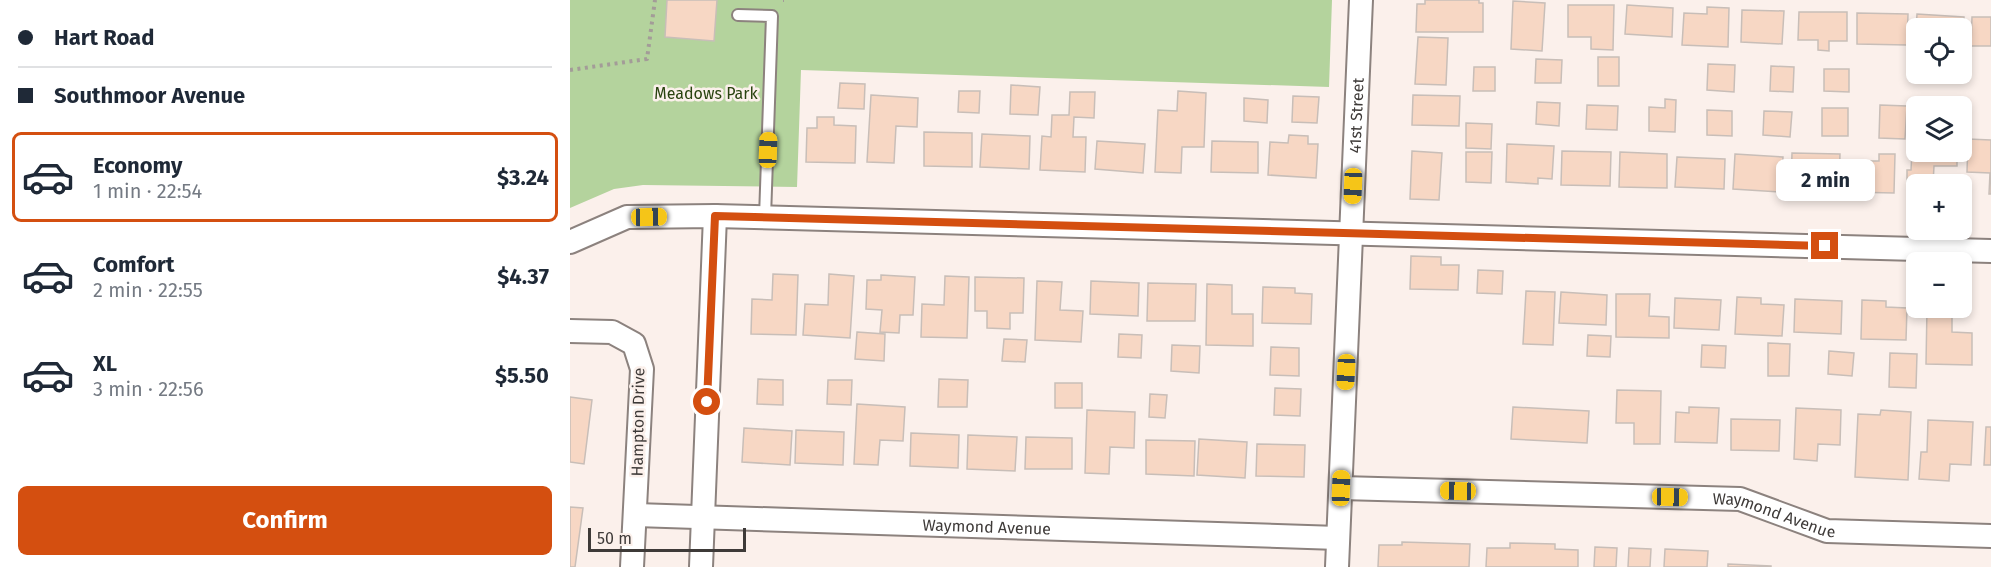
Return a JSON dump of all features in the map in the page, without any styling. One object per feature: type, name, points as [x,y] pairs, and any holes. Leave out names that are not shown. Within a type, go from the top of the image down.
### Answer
[{"type":"street","name":"41st Street","points":[[1337,567],[1360,0]]},
{"type":"street","points":[[570,242],[627,218],[715,216],[1991,251]]},
{"type":"street","points":[[701,567],[715,216]]},
{"type":"street","name":"Hampton Drive","points":[[570,331],[612,332],[634,344],[642,369],[632,567]]},
{"type":"street","name":"Waymond Avenue","points":[[1341,488],[1740,499],[1827,531],[1991,536]]},
{"type":"street","name":"Waymond Avenue","points":[[636,516],[1338,538]]},
{"type":"lane","points":[[738,15],[772,16],[765,217]]},
{"type":"path","points":[[570,70],[647,59],[655,0]]},
{"type":"green space","name":"Meadows Park","points":[[570,0],[1332,0],[1329,87],[801,70],[797,187],[643,185],[614,189],[570,208]]},
{"type":"building","points":[[667,0],[717,0],[714,41],[665,37]]},
{"type":"building","points":[[1425,0],[1479,0],[1479,3],[1483,3],[1483,32],[1416,32],[1417,4],[1425,4]]},
{"type":"building","points":[[1513,1],[1545,3],[1542,51],[1511,49]]},
{"type":"building","points":[[1568,5],[1614,5],[1613,50],[1591,49],[1591,37],[1568,37]]},
{"type":"building","points":[[1627,5],[1673,8],[1672,37],[1625,34]]},
{"type":"building","points":[[1707,7],[1729,8],[1728,47],[1682,45],[1684,13],[1707,14]]},
{"type":"building","points":[[1742,10],[1784,11],[1782,44],[1741,42]]},
{"type":"building","points":[[1799,12],[1847,12],[1847,41],[1829,41],[1829,51],[1818,50],[1818,40],[1798,40]]},
{"type":"building","points":[[1857,13],[1908,14],[1906,45],[1857,44]]},
{"type":"building","points":[[1917,14],[1964,17],[1964,18],[1917,18]]},
{"type":"building","points":[[1991,17],[1991,46],[1972,46],[1972,18]]},
{"type":"building","points":[[1418,37],[1448,38],[1446,85],[1415,84]]},
{"type":"building","points":[[1598,57],[1619,57],[1619,86],[1598,86]]},
{"type":"building","points":[[1536,59],[1562,60],[1561,83],[1535,83]]},
{"type":"building","points":[[1708,64],[1735,65],[1734,92],[1707,90]]},
{"type":"building","points":[[1771,66],[1794,67],[1793,92],[1770,91]]},
{"type":"building","points":[[1474,67],[1495,67],[1495,91],[1473,91]]},
{"type":"building","points":[[1824,69],[1849,69],[1849,92],[1824,91]]},
{"type":"building","points":[[840,83],[865,84],[864,109],[838,108]]},
{"type":"building","points":[[1011,85],[1040,87],[1038,115],[1010,114]]},
{"type":"building","points":[[959,91],[980,91],[979,113],[958,112]]},
{"type":"building","points":[[1178,91],[1206,93],[1204,147],[1182,147],[1181,173],[1155,172],[1158,110],[1177,111]]},
{"type":"building","points":[[1070,92],[1095,92],[1094,118],[1074,117],[1073,137],[1086,137],[1085,172],[1040,170],[1042,136],[1051,137],[1052,115],[1069,115]]},
{"type":"building","points":[[871,95],[918,98],[917,127],[896,126],[894,163],[867,162]]},
{"type":"building","points":[[1413,95],[1460,96],[1459,126],[1412,125]]},
{"type":"building","points":[[1293,96],[1319,97],[1317,123],[1292,122]]},
{"type":"building","points":[[1244,98],[1268,100],[1267,123],[1244,121]]},
{"type":"building","points":[[1665,99],[1676,100],[1675,132],[1649,131],[1649,107],[1665,108]]},
{"type":"building","points":[[1537,102],[1560,103],[1559,126],[1536,124]]},
{"type":"building","points":[[1587,105],[1618,106],[1617,130],[1586,129]]},
{"type":"building","points":[[1880,105],[1906,106],[1905,139],[1879,138]]},
{"type":"building","points":[[1822,108],[1848,108],[1848,136],[1822,136]]},
{"type":"building","points":[[1707,110],[1732,111],[1732,136],[1707,135]]},
{"type":"building","points":[[1764,111],[1792,112],[1790,137],[1763,135]]},
{"type":"building","points":[[817,117],[834,117],[834,125],[856,126],[855,163],[806,162],[807,128],[817,128]]},
{"type":"building","points":[[1466,123],[1492,124],[1491,149],[1466,148]]},
{"type":"building","points":[[924,132],[972,133],[972,167],[924,166]]},
{"type":"building","points":[[982,134],[1030,136],[1029,169],[980,167]]},
{"type":"building","points":[[1289,135],[1308,136],[1308,144],[1318,144],[1316,178],[1268,175],[1270,142],[1288,143]]},
{"type":"building","points":[[1972,139],[1991,140],[1991,194],[1989,194],[1990,173],[1967,172],[1967,162],[1972,162]]},
{"type":"building","points":[[1097,141],[1145,144],[1143,173],[1095,169]]},
{"type":"building","points":[[1212,141],[1258,142],[1258,173],[1211,172]]},
{"type":"building","points":[[1507,144],[1554,146],[1552,179],[1538,178],[1538,184],[1506,182]]},
{"type":"building","points":[[1412,151],[1442,153],[1439,200],[1410,199]]},
{"type":"building","points":[[1562,151],[1611,152],[1610,186],[1561,185]]},
{"type":"building","points":[[1466,152],[1492,152],[1491,183],[1466,182]]},
{"type":"building","points":[[1620,152],[1667,154],[1667,188],[1619,187]]},
{"type":"building","points":[[1792,153],[1840,154],[1839,183],[1819,182],[1818,189],[1791,189]]},
{"type":"building","points":[[1735,154],[1783,157],[1781,192],[1733,189]]},
{"type":"building","points":[[1879,154],[1895,154],[1894,193],[1850,192],[1851,161],[1879,161]]},
{"type":"building","points":[[1677,157],[1725,159],[1724,189],[1675,187]]},
{"type":"building","points":[[1911,162],[1957,162],[1957,166],[1934,166],[1934,174],[1907,174],[1907,170],[1911,170]]},
{"type":"building","points":[[1411,256],[1441,257],[1441,265],[1459,265],[1458,290],[1410,289]]},
{"type":"building","points":[[1478,270],[1503,271],[1502,294],[1477,293]]},
{"type":"building","points":[[773,274],[798,275],[796,335],[751,334],[752,299],[772,300]]},
{"type":"building","points":[[829,274],[854,276],[850,338],[803,335],[805,304],[828,305]]},
{"type":"building","points":[[881,275],[915,277],[913,315],[900,315],[899,333],[880,332],[882,310],[866,309],[867,280],[881,280]]},
{"type":"building","points":[[945,276],[969,277],[967,338],[921,337],[922,304],[944,305]]},
{"type":"building","points":[[975,277],[1024,278],[1023,313],[1010,313],[1010,329],[987,328],[987,311],[975,311]]},
{"type":"building","points":[[1037,281],[1062,282],[1060,310],[1083,311],[1081,342],[1035,340]]},
{"type":"building","points":[[1091,281],[1139,283],[1138,316],[1090,314]]},
{"type":"building","points":[[1148,283],[1196,284],[1195,321],[1147,321]]},
{"type":"building","points":[[1207,284],[1232,285],[1232,314],[1253,314],[1253,346],[1206,345]]},
{"type":"building","points":[[1263,287],[1295,288],[1295,293],[1312,294],[1311,324],[1262,323]]},
{"type":"building","points":[[1526,291],[1555,292],[1553,345],[1523,344]]},
{"type":"building","points":[[1561,292],[1607,295],[1606,325],[1559,323]]},
{"type":"building","points":[[1616,294],[1650,294],[1649,316],[1669,317],[1669,338],[1616,337]]},
{"type":"building","points":[[1737,297],[1761,298],[1761,304],[1784,305],[1782,336],[1735,334]]},
{"type":"building","points":[[1675,298],[1721,300],[1719,330],[1674,328]]},
{"type":"building","points":[[1795,299],[1842,301],[1841,334],[1794,332]]},
{"type":"building","points":[[1862,300],[1886,301],[1886,307],[1906,308],[1906,340],[1861,339]]},
{"type":"building","points":[[1927,318],[1952,318],[1952,332],[1972,333],[1972,365],[1926,364]]},
{"type":"building","points":[[857,332],[885,334],[884,361],[855,359]]},
{"type":"building","points":[[1119,334],[1142,335],[1141,358],[1118,357]]},
{"type":"building","points":[[1588,335],[1611,336],[1610,357],[1587,356]]},
{"type":"building","points":[[1004,339],[1027,340],[1025,362],[1002,361]]},
{"type":"building","points":[[1768,343],[1790,344],[1789,376],[1768,376]]},
{"type":"building","points":[[1172,345],[1200,346],[1199,373],[1171,371]]},
{"type":"building","points":[[1702,345],[1726,346],[1725,368],[1701,367]]},
{"type":"building","points":[[1271,347],[1299,348],[1299,376],[1270,375]]},
{"type":"building","points":[[1829,351],[1854,353],[1852,376],[1828,374]]},
{"type":"building","points":[[1890,353],[1917,354],[1916,388],[1889,387]]},
{"type":"building","points":[[758,379],[783,380],[783,405],[757,404]]},
{"type":"building","points":[[939,379],[968,380],[967,407],[938,407]]},
{"type":"building","points":[[828,380],[852,380],[851,405],[827,404]]},
{"type":"building","points":[[1055,383],[1082,383],[1082,408],[1055,408]]},
{"type":"building","points":[[1275,388],[1301,389],[1300,416],[1274,415]]},
{"type":"building","points":[[1617,390],[1661,391],[1660,444],[1634,444],[1634,423],[1616,423]]},
{"type":"building","points":[[1150,394],[1167,395],[1165,418],[1149,417]]},
{"type":"building","points":[[570,397],[592,400],[584,464],[570,462]]},
{"type":"building","points":[[857,404],[905,407],[903,441],[880,440],[878,465],[854,464]]},
{"type":"building","points":[[1513,407],[1589,411],[1587,443],[1511,439]]},
{"type":"building","points":[[1689,407],[1719,408],[1717,443],[1675,442],[1676,412],[1689,413]]},
{"type":"building","points":[[1796,408],[1841,410],[1840,445],[1818,444],[1817,461],[1794,459]]},
{"type":"building","points":[[1087,410],[1135,412],[1134,448],[1110,447],[1109,474],[1085,473]]},
{"type":"building","points":[[1881,410],[1911,412],[1908,480],[1855,477],[1858,414],[1880,415]]},
{"type":"building","points":[[1731,419],[1780,420],[1779,451],[1731,450]]},
{"type":"building","points":[[1928,420],[1973,422],[1971,465],[1950,464],[1949,481],[1919,479],[1921,452],[1927,452]]},
{"type":"building","points":[[1986,427],[1991,427],[1991,465],[1984,465]]},
{"type":"building","points":[[744,428],[792,431],[790,465],[742,462]]},
{"type":"building","points":[[796,430],[844,432],[843,465],[795,463]]},
{"type":"building","points":[[911,433],[959,435],[958,468],[910,466]]},
{"type":"building","points":[[968,435],[1017,437],[1015,471],[967,469]]},
{"type":"building","points":[[1026,437],[1072,438],[1072,469],[1025,469]]},
{"type":"building","points":[[1199,439],[1247,442],[1245,478],[1197,475]]},
{"type":"building","points":[[1146,440],[1195,441],[1194,476],[1146,474]]},
{"type":"building","points":[[1257,444],[1305,445],[1304,477],[1256,476]]},
{"type":"building","points":[[570,507],[583,508],[575,567],[570,567]]},
{"type":"building","points":[[1402,542],[1470,544],[1469,567],[1378,567],[1379,545],[1402,545]]},
{"type":"building","points":[[1510,543],[1555,544],[1555,549],[1578,550],[1578,567],[1486,567],[1487,548],[1510,548]]},
{"type":"building","points":[[1595,547],[1617,548],[1616,567],[1594,567]]},
{"type":"building","points":[[1629,548],[1651,549],[1650,567],[1628,567]]},
{"type":"building","points":[[1665,549],[1708,551],[1707,567],[1664,567]]},
{"type":"building","points":[[1728,564],[1771,566],[1771,567],[1728,567]]},
{"type":"route","points":[[707,402],[715,216],[1825,246]]}]
